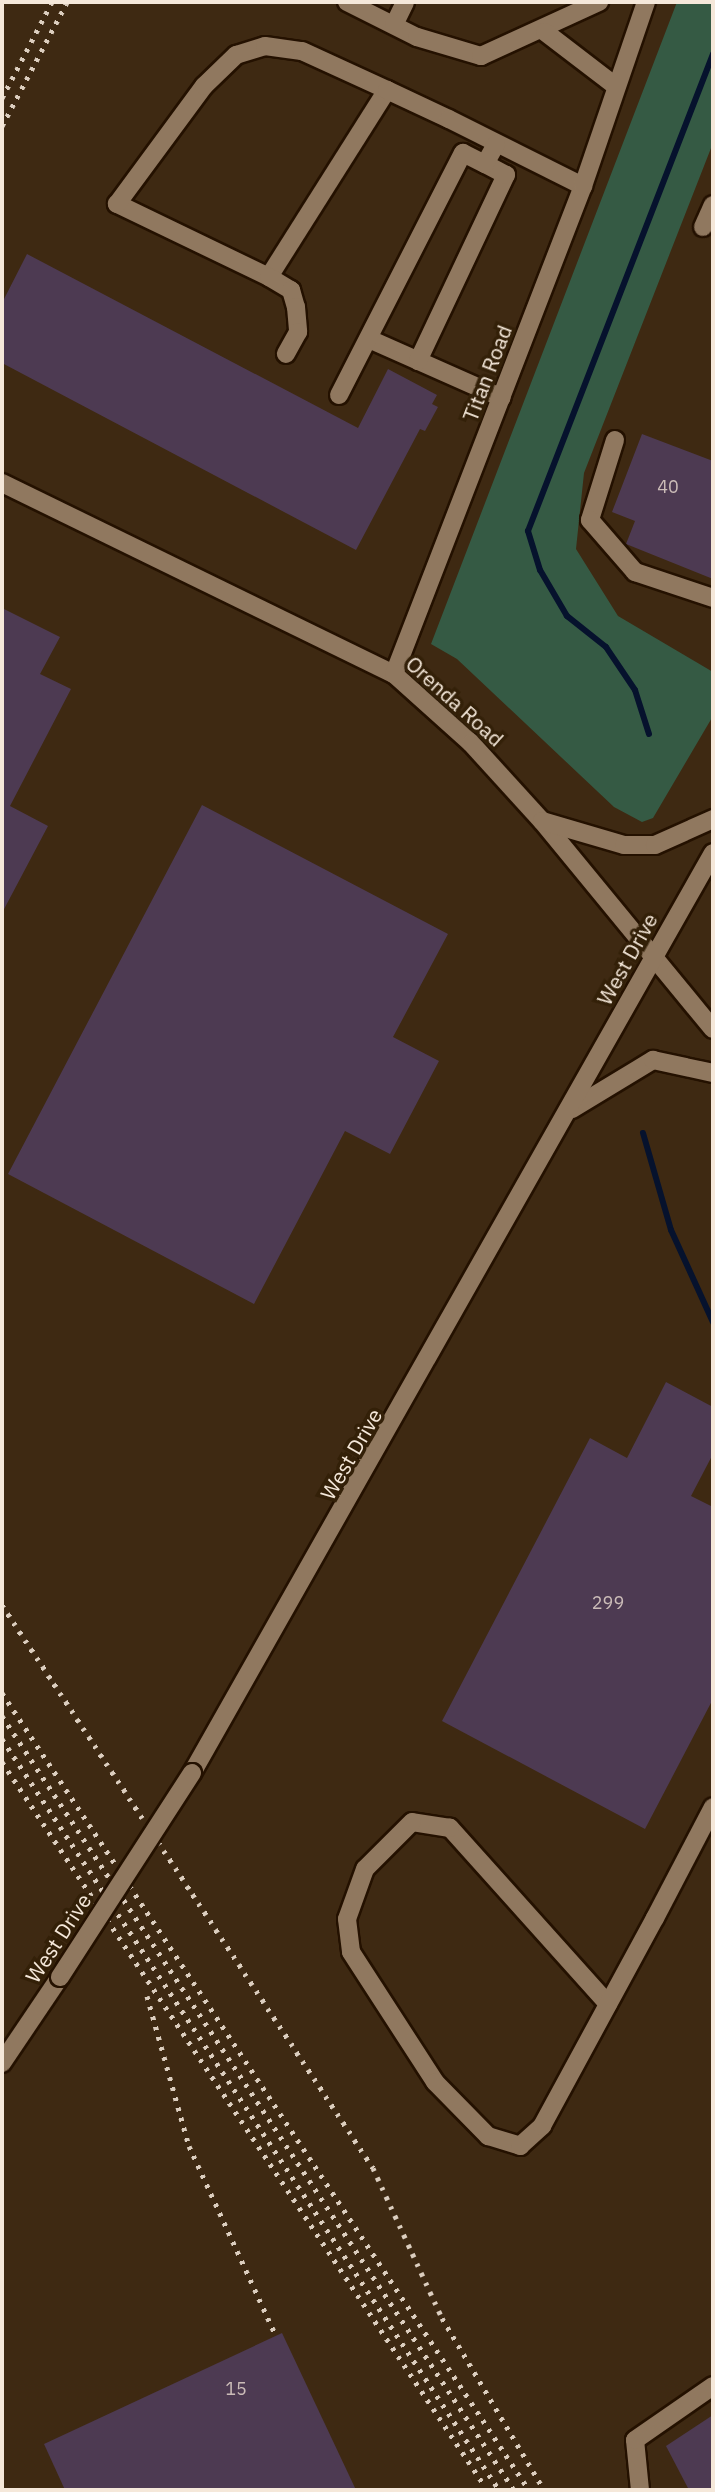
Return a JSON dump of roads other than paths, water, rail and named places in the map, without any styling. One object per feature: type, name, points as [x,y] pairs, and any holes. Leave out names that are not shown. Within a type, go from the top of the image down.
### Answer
[{"type":"street","points":[[347,2],[462,55],[481,56],[545,32],[598,2]]},
{"type":"street","points":[[394,25],[405,2]]},
{"type":"street","name":"Titan Road","points":[[394,674],[583,186],[614,85],[639,35],[646,2]]},
{"type":"street","points":[[545,32],[614,85]]},
{"type":"street","points":[[286,354],[298,332],[296,307],[290,290],[269,277],[117,204],[205,86],[236,55],[265,46],[302,51],[583,186]]},
{"type":"street","points":[[269,277],[387,90]]},
{"type":"street","points":[[485,164],[496,144]]},
{"type":"street","points":[[339,395],[463,153],[506,175],[418,361]]},
{"type":"street","points":[[703,226],[713,205]]},
{"type":"street","points":[[369,339],[502,398]]},
{"type":"street","points":[[615,440],[590,520],[635,572],[713,598]]},
{"type":"street","name":"Orenda Road","points":[[2,483],[394,674],[471,743],[542,821],[713,1029]]},
{"type":"street","points":[[542,821],[624,845],[655,845],[713,819]]},
{"type":"street","name":"West Drive","points":[[2,2063],[192,1773],[713,853]]},
{"type":"street","points":[[569,1111],[653,1060],[713,1073]]},
{"type":"street","points":[[608,2004],[450,1828],[412,1822],[365,1869],[347,1919],[351,1952],[435,2082],[488,2136],[520,2147],[542,2126],[608,2004],[713,1807]]},
{"type":"street","points":[[640,2490],[635,2440],[713,2386]]},
{"type":"waterway","points":[[649,734],[635,690],[606,647],[567,616],[540,570],[528,531],[713,54]]},
{"type":"waterway","points":[[643,1133],[671,1230],[713,1322]]},
{"type":"railway","points":[[2,98],[52,2]]},
{"type":"railway","points":[[2,126],[67,2]]},
{"type":"railway","points":[[2,1605],[373,2168],[442,2318],[544,2490]]},
{"type":"railway","points":[[2,1693],[529,2490]]},
{"type":"railway","points":[[2,1716],[514,2490]]},
{"type":"railway","points":[[2,1739],[499,2490]]},
{"type":"railway","points":[[2,1762],[482,2482]]},
{"type":"railway","points":[[147,1996],[189,2146],[274,2332]]}]
